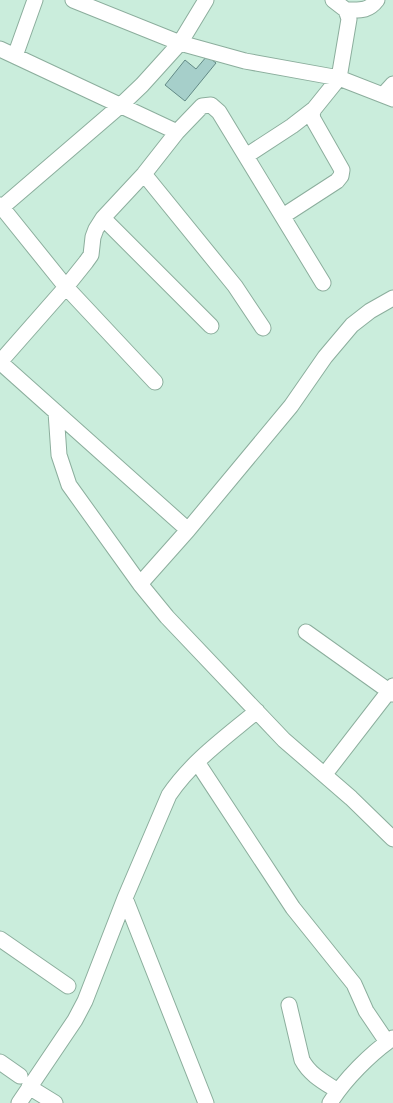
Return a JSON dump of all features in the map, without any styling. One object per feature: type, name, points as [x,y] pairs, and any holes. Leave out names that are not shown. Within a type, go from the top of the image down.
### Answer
[{"type":"street","points":[[15,56],[35,0]]},
{"type":"street","points":[[73,0],[180,43],[245,61],[339,78],[388,97],[393,84]]},
{"type":"street","points":[[155,382],[66,287],[1,207],[121,106],[180,43],[206,0]]},
{"type":"street","points":[[246,156],[292,126],[314,109],[339,78],[349,19],[346,10],[333,0]]},
{"type":"street","points":[[346,10],[365,10],[373,5],[377,0]]},
{"type":"street","points":[[0,49],[177,132]]},
{"type":"street","points":[[188,530],[0,362],[66,287],[91,255],[92,237],[103,218],[144,174],[177,132],[202,106],[212,105],[219,112],[323,283]]},
{"type":"street","points":[[283,216],[337,181],[341,176],[342,170],[313,120],[312,114],[314,109]]},
{"type":"street","points":[[144,174],[235,286],[263,328]]},
{"type":"street","points":[[103,218],[211,326]]},
{"type":"street","points":[[140,584],[188,530],[292,406],[325,357],[352,325],[370,311],[393,298]]},
{"type":"street","points":[[56,412],[59,455],[69,485],[140,584],[167,616],[284,740],[390,830]]},
{"type":"street","points":[[306,632],[392,690],[324,774]]},
{"type":"street","points":[[19,1103],[75,1020],[85,1001],[125,898],[169,795],[179,780],[197,762],[257,711]]},
{"type":"street","points":[[197,762],[293,908],[354,984],[366,1011],[390,1040],[334,1097],[312,1074],[302,1060],[289,1005]]},
{"type":"street","points":[[125,898],[205,1103]]},
{"type":"street","points":[[0,939],[68,986]]},
{"type":"street","points":[[0,1062],[20,1076]]},
{"type":"street","points":[[29,1087],[55,1103]]},
{"type":"building","points":[[207,56],[216,63],[185,101],[165,85],[185,60],[196,69]]}]
